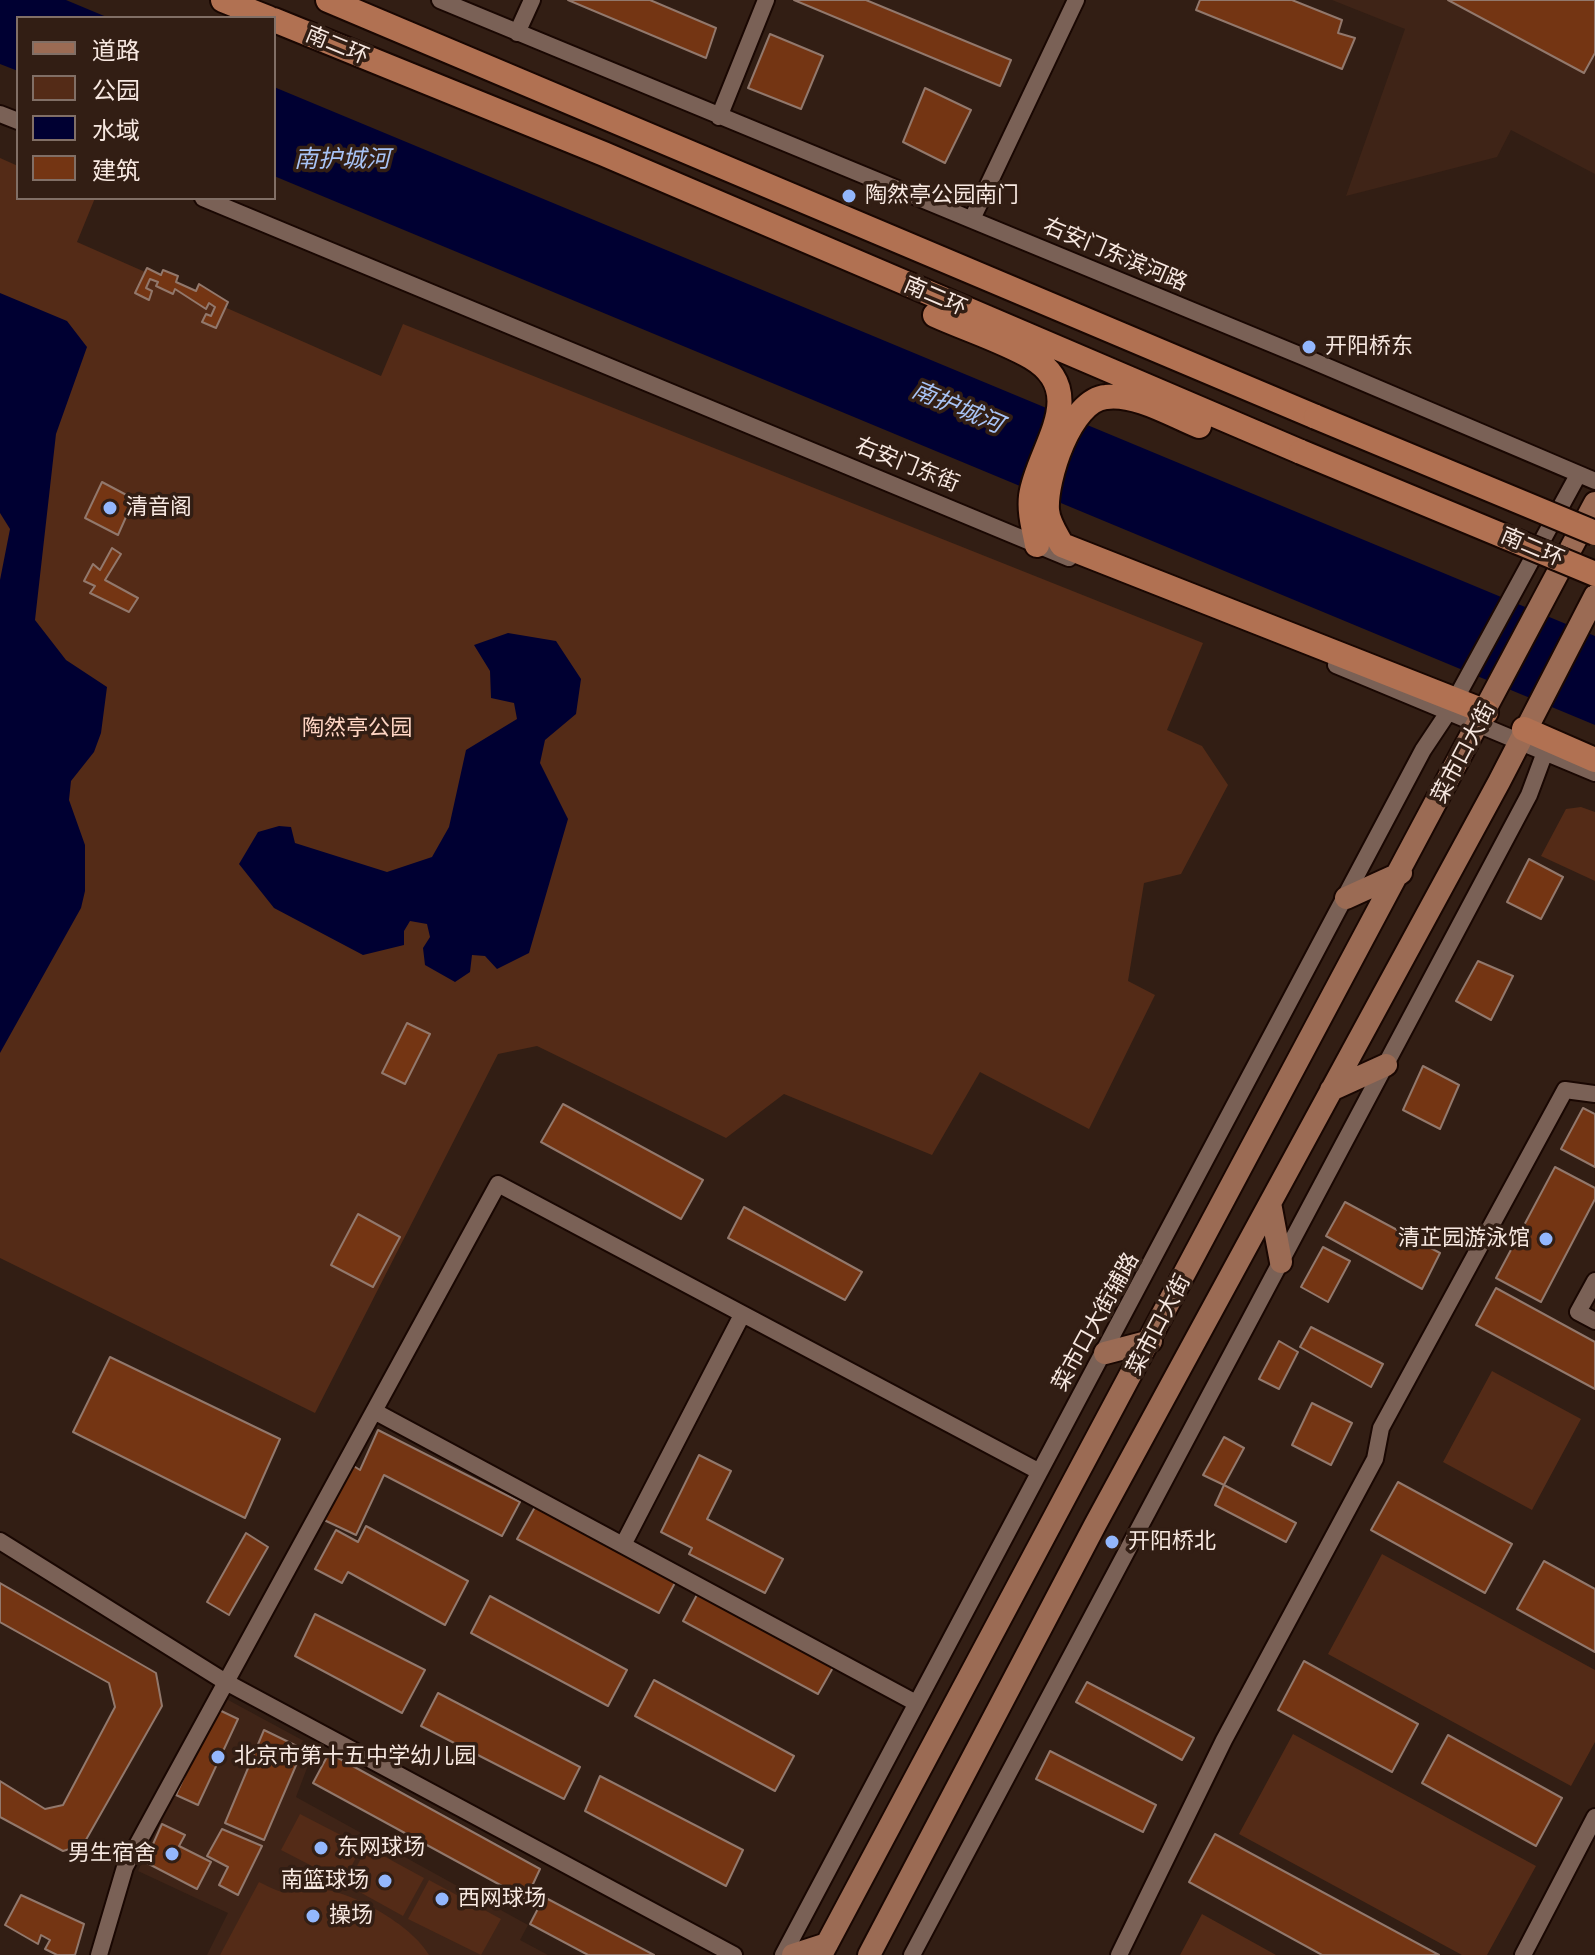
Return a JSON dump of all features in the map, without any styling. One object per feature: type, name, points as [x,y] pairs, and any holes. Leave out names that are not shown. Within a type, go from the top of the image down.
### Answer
[{"type":"highway","points":[[223,0],[263,16]]},
{"type":"highway","name":"南二环","points":[[328,0],[1595,533]]},
{"type":"highway","name":"南二环","points":[[276,21],[604,154],[882,275],[1595,574]]},
{"type":"highway","points":[[882,275],[925,311],[1032,358],[1046,369],[1058,394],[1058,421],[1035,476],[1039,510],[1037,545]]},
{"type":"highway","points":[[1039,510],[1054,465],[1076,417],[1087,404],[1103,397],[1123,397],[1217,433],[1252,431]]},
{"type":"highway","points":[[1039,510],[1062,545],[1487,710]]},
{"type":"highway","points":[[1525,727],[1595,760]]},
{"type":"main road","name":"菜市口大街","points":[[824,1950],[1401,873],[1595,503]]},
{"type":"main road","name":"菜市口大街","points":[[869,1955],[1095,1525],[1595,596]]},
{"type":"main road","points":[[1346,898],[1401,873]]},
{"type":"main road","points":[[1331,1090],[1386,1065]]},
{"type":"main road","points":[[1270,1203],[1281,1262]]},
{"type":"main road","points":[[1105,1353],[1151,1341]]},
{"type":"main road","points":[[793,1955],[824,1950]]},
{"type":"street","name":"右安门东滨河路","points":[[440,0],[1595,481]]},
{"type":"street","points":[[517,33],[532,0]]},
{"type":"street","points":[[719,117],[766,0]]},
{"type":"street","points":[[972,219],[1076,0]]},
{"type":"street","name":"右安门东街","points":[[208,200],[1037,545],[1457,697]]},
{"type":"street","name":"菜市口大街辅路","points":[[783,1955],[1423,750],[1457,697],[1578,475]]},
{"type":"street","points":[[1487,710],[1525,727],[1545,752],[1595,773]]},
{"type":"street","points":[[912,1955],[1529,795],[1545,752]]},
{"type":"street","points":[[1119,1955],[1224,1740],[1375,1459],[1381,1428],[1565,1090],[1595,1094]]},
{"type":"street","points":[[99,1955],[125,1867],[498,1184],[1038,1471]]},
{"type":"street","points":[[1595,1281],[1578,1312],[1595,1321]]},
{"type":"street","points":[[624,1543],[742,1315]]},
{"type":"street","points":[[374,1411],[916,1703]]},
{"type":"street","points":[[0,1541],[224,1681],[734,1955]]},
{"type":"street","points":[[1523,1955],[1595,1817]]},
{"type":"shaded area","points":[[1332,0],[1595,0],[1595,174],[1511,130],[1497,157],[1346,196],[1405,29]]},
{"type":"shaded area","points":[[219,1695],[315,1747],[296,1797],[528,1925],[520,1940],[548,1955],[207,1955],[228,1913],[138,1871]]},
{"type":"green space","name":"陶然亭公园","points":[[0,158],[16,165],[16,200],[94,200],[77,242],[381,376],[403,324],[1203,643],[1167,730],[1202,746],[1228,785],[1181,874],[1144,883],[1128,981],[1155,995],[1089,1129],[980,1072],[932,1155],[784,1094],[726,1138],[537,1046],[498,1054],[315,1413],[0,1258]]},
{"type":"green space","points":[[1581,807],[1595,812],[1595,881],[1541,856],[1566,809]]},
{"type":"green space","points":[[1492,1371],[1581,1419],[1532,1510],[1443,1462]]},
{"type":"green space","points":[[1382,1554],[1595,1670],[1595,1742],[1571,1786],[1328,1654]]},
{"type":"green space","points":[[1293,1734],[1536,1866],[1487,1955],[1462,1955],[1239,1834]]},
{"type":"green space","name":"东网球场","points":[[300,1814],[362,1846],[343,1882],[281,1850]]},
{"type":"green space","name":"南篮球场","points":[[367,1847],[424,1878],[403,1916],[347,1885]]},
{"type":"green space","name":"西网球场","points":[[429,1880],[501,1919],[481,1955],[408,1919]]},
{"type":"green space","name":"操场","points":[[259,1882],[285,1893],[318,1889],[347,1896],[396,1922],[429,1955],[220,1955]]},
{"type":"green space","points":[[1202,1914],[1276,1955],[1180,1955]]},
{"type":"water","points":[[0,0],[66,0],[104,16],[16,16],[16,70],[0,64]]},
{"type":"water","name":"南护城河","points":[[276,88],[1595,636],[1595,725],[276,177]]},
{"type":"water","points":[[0,293],[67,321],[87,347],[56,434],[35,620],[66,660],[107,687],[101,733],[94,752],[71,781],[69,800],[85,845],[85,891],[81,908],[0,1053],[0,580],[10,529],[0,513]]},
{"type":"water","points":[[508,633],[556,641],[581,679],[576,714],[545,740],[540,763],[568,819],[529,953],[497,969],[485,956],[472,955],[470,972],[455,982],[425,965],[423,948],[430,937],[427,924],[410,921],[404,931],[404,945],[363,955],[274,908],[239,864],[258,832],[279,826],[291,827],[295,843],[387,872],[432,857],[449,827],[466,750],[517,719],[514,703],[491,698],[490,671],[474,645]]},
{"type":"building","points":[[568,0],[650,0],[716,28],[706,58]]},
{"type":"building","points":[[794,0],[866,0],[1011,60],[1000,86]]},
{"type":"building","points":[[1200,0],[1292,0],[1342,20],[1338,33],[1355,38],[1342,69],[1196,10]]},
{"type":"building","points":[[1448,0],[1595,0],[1595,53],[1584,73]]},
{"type":"building","points":[[770,34],[823,56],[801,109],[748,88]]},
{"type":"building","points":[[925,88],[971,110],[945,163],[903,142]]},
{"type":"building","points":[[147,268],[161,275],[163,270],[178,276],[176,282],[196,291],[199,284],[228,302],[216,328],[202,322],[206,314],[211,316],[215,307],[209,303],[206,309],[175,289],[173,294],[156,286],[158,282],[150,279],[146,288],[152,291],[149,300],[135,293]]},
{"type":"building","name":"清音阁","points":[[102,482],[134,499],[118,535],[85,518]]},
{"type":"building","points":[[112,548],[121,554],[105,580],[138,598],[129,612],[90,593],[95,586],[84,581],[93,564],[100,570]]},
{"type":"building","points":[[1529,859],[1563,877],[1541,919],[1507,902]]},
{"type":"building","points":[[1478,961],[1513,976],[1491,1020],[1456,1001]]},
{"type":"building","points":[[407,1023],[430,1034],[405,1084],[382,1073]]},
{"type":"building","points":[[1423,1066],[1459,1085],[1440,1129],[1403,1110]]},
{"type":"building","points":[[563,1104],[703,1180],[681,1219],[541,1142]]},
{"type":"building","points":[[1583,1108],[1595,1114],[1595,1167],[1561,1149]]},
{"type":"building","name":"清芷园游泳馆","points":[[1555,1167],[1595,1188],[1595,1199],[1541,1302],[1496,1278]]},
{"type":"building","points":[[1345,1202],[1440,1253],[1422,1289],[1326,1236]]},
{"type":"building","points":[[744,1207],[862,1272],[845,1300],[728,1238]]},
{"type":"building","points":[[358,1214],[400,1237],[373,1287],[331,1265]]},
{"type":"building","points":[[1323,1247],[1350,1261],[1328,1302],[1301,1287]]},
{"type":"building","points":[[1496,1288],[1595,1342],[1595,1389],[1476,1325]]},
{"type":"building","points":[[1311,1327],[1383,1364],[1371,1387],[1300,1347]]},
{"type":"building","points":[[1279,1341],[1298,1352],[1279,1389],[1259,1379]]},
{"type":"building","points":[[110,1357],[280,1439],[245,1518],[73,1432]]},
{"type":"building","points":[[1312,1403],[1352,1423],[1331,1465],[1292,1445]]},
{"type":"building","points":[[378,1430],[520,1502],[502,1536],[384,1475],[356,1535],[324,1520],[352,1465],[360,1470]]},
{"type":"building","points":[[1224,1437],[1244,1448],[1224,1485],[1203,1475]]},
{"type":"building","points":[[699,1455],[731,1471],[707,1519],[783,1559],[765,1593],[689,1554],[692,1548],[661,1532]]},
{"type":"building","points":[[1398,1482],[1512,1544],[1485,1593],[1371,1530]]},
{"type":"building","points":[[1224,1485],[1296,1523],[1286,1542],[1215,1505]]},
{"type":"building","points":[[535,1507],[677,1579],[659,1613],[517,1539]]},
{"type":"building","points":[[366,1526],[468,1581],[445,1625],[348,1572],[342,1583],[315,1569],[336,1530],[358,1542]]},
{"type":"building","points":[[246,1533],[268,1547],[229,1615],[207,1602]]},
{"type":"building","points":[[1544,1561],[1595,1589],[1595,1652],[1517,1609]]},
{"type":"building","points":[[0,1583],[156,1673],[162,1706],[83,1845],[63,1851],[0,1817],[0,1781],[45,1809],[63,1805],[115,1707],[109,1683],[0,1622]]},
{"type":"building","points":[[699,1591],[835,1664],[818,1694],[683,1621]]},
{"type":"building","points":[[490,1596],[627,1670],[608,1706],[471,1633]]},
{"type":"building","points":[[315,1614],[425,1670],[402,1713],[295,1656]]},
{"type":"building","points":[[1304,1661],[1418,1724],[1392,1772],[1278,1710]]},
{"type":"building","points":[[654,1680],[794,1756],[775,1791],[635,1716]]},
{"type":"building","points":[[1087,1682],[1194,1738],[1182,1760],[1076,1702]]},
{"type":"building","points":[[438,1693],[580,1767],[564,1799],[421,1726]]},
{"type":"building","points":[[215,1708],[238,1719],[198,1805],[176,1795]]},
{"type":"building","points":[[264,1730],[303,1749],[264,1840],[225,1823]]},
{"type":"building","points":[[1448,1735],[1562,1798],[1536,1846],[1422,1783]]},
{"type":"building","points":[[1050,1751],[1156,1805],[1143,1832],[1036,1779]]},
{"type":"building","points":[[329,1753],[540,1869],[526,1899],[313,1783]]},
{"type":"building","points":[[600,1776],[743,1850],[726,1886],[585,1811]]},
{"type":"building","name":"男生宿舍","points":[[162,1824],[185,1835],[179,1846],[211,1862],[197,1889],[145,1862]]},
{"type":"building","points":[[222,1829],[262,1846],[238,1895],[219,1885],[228,1867],[207,1856]]},
{"type":"building","points":[[1215,1834],[1439,1955],[1322,1955],[1189,1882]]},
{"type":"building","points":[[21,1895],[84,1924],[75,1955],[57,1955],[45,1949],[50,1940],[41,1935],[38,1944],[5,1925]]},
{"type":"building","points":[[544,1897],[654,1955],[588,1955],[530,1924]]},
{"type":"place","name":"陶然亭公园南门","points":[[849,196]]},
{"type":"place","name":"开阳桥东","points":[[1309,347]]},
{"type":"place","name":"清音阁","points":[[110,508]]},
{"type":"place","name":"清芷园游泳馆","points":[[1546,1239]]},
{"type":"place","name":"开阳桥北","points":[[1112,1542]]},
{"type":"place","name":"北京市第十五中学幼儿园","points":[[218,1757]]},
{"type":"place","name":"东网球场","points":[[321,1848]]},
{"type":"place","name":"男生宿舍","points":[[172,1854]]},
{"type":"place","name":"南篮球场","points":[[385,1881]]},
{"type":"place","name":"西网球场","points":[[442,1899]]},
{"type":"place","name":"操场","points":[[313,1916]]}]
